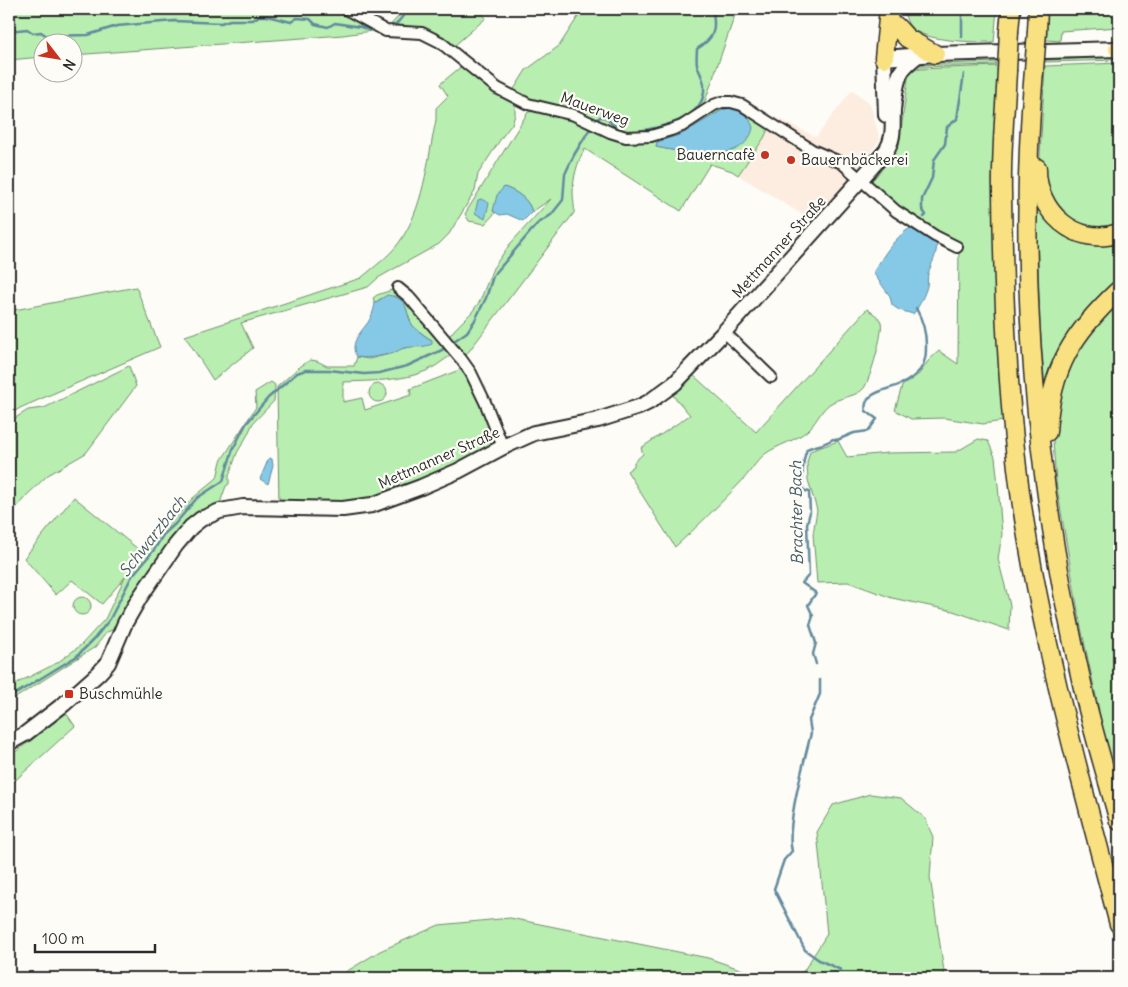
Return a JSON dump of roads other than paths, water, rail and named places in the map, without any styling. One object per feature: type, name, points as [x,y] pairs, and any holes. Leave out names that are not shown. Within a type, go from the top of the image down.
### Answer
[{"type":"highway","points":[[889,9],[889,57]]},
{"type":"highway","points":[[1011,9],[1006,71],[1002,191],[1007,349],[1020,490],[1040,607],[1065,719],[1119,924]]},
{"type":"highway","points":[[1038,9],[1031,100],[1027,236],[1032,362],[1044,477],[1064,598],[1083,689],[1119,821]]},
{"type":"highway","points":[[889,57],[895,17]]},
{"type":"highway","points":[[895,17],[907,38],[926,54]]},
{"type":"highway","points":[[1031,100],[1038,108],[1038,183],[1049,210],[1063,225],[1083,234],[1103,236],[1119,233]]},
{"type":"highway","points":[[1044,477],[1048,412],[1053,385],[1063,359],[1084,325],[1119,290]]},
{"type":"main road","points":[[893,109],[889,57],[926,54],[1119,49]]},
{"type":"main road","name":"Mettmanner Straße","points":[[9,744],[64,704],[108,663],[125,623],[140,597],[176,545],[201,518],[220,510],[243,507],[343,509],[372,505],[421,487],[534,433],[598,420],[639,407],[675,384],[724,332],[891,143],[893,135],[893,109],[901,72],[908,62],[926,54]]},
{"type":"main road","name":"Mettmanner Straße","points":[[878,159],[887,133],[889,57]]},
{"type":"street","name":"Mauerweg","points":[[346,9],[386,31],[422,33],[440,42],[508,95],[528,104],[556,110],[626,137],[651,136],[682,126],[714,105],[727,102],[737,103],[755,112],[812,150],[842,162],[861,179]]},
{"type":"street","points":[[861,179],[896,211],[935,236],[957,247]]},
{"type":"street","points":[[398,288],[409,297],[471,373],[503,447]]},
{"type":"street","points":[[724,332],[771,377]]},
{"type":"water","points":[[730,108],[745,115],[750,120],[753,128],[747,140],[738,148],[711,154],[681,152],[656,147],[657,142],[682,134],[722,110]]},
{"type":"water","points":[[504,187],[521,196],[528,203],[532,212],[523,221],[507,214],[500,215],[493,211],[497,195]]},
{"type":"water","points":[[481,199],[489,203],[485,219],[475,213],[478,200]]},
{"type":"water","points":[[910,228],[937,243],[935,256],[928,274],[926,289],[913,314],[899,310],[892,305],[890,296],[874,274],[874,271],[890,247]]},
{"type":"water","points":[[387,295],[400,299],[406,307],[413,326],[432,340],[432,344],[404,348],[393,353],[375,357],[357,357],[354,344],[369,320],[375,303]]},
{"type":"water","points":[[269,458],[272,459],[273,466],[268,484],[260,479]]},
{"type":"waterway","points":[[394,27],[407,11],[411,9]]},
{"type":"waterway","name":"Schwarzbach","points":[[634,132],[668,125],[680,120],[698,107],[703,98],[704,86],[697,64],[697,49],[712,34],[714,29],[713,12],[715,9]]},
{"type":"waterway","name":"Brachter Bach","points":[[962,9],[962,37]]},
{"type":"waterway","points":[[9,31],[27,29],[33,33],[41,32],[47,36],[88,35],[117,26],[174,21],[221,23],[230,20],[253,20],[259,16],[291,22],[297,18],[310,19],[315,24],[328,27],[335,23],[369,30]]},
{"type":"waterway","name":"Brachter Bach","points":[[924,217],[926,215],[922,209],[922,199],[932,178],[934,160],[945,144],[947,127],[957,119],[964,74]]},
{"type":"waterway","name":"Schwarzbach","points":[[594,122],[600,117],[605,117],[618,129],[628,132]]},
{"type":"waterway","name":"Schwarzbach","points":[[451,343],[467,332],[475,320],[486,298],[493,276],[537,224],[551,215],[563,200],[565,174],[591,127]]},
{"type":"waterway","name":"Brachter Bach","points":[[816,664],[813,654],[816,643],[810,625],[813,616],[808,605],[816,593],[802,583],[809,575],[807,524],[810,512],[809,492],[803,490],[802,480],[805,454],[807,449],[827,443],[833,439],[837,440],[854,433],[868,431],[877,419],[866,411],[868,400],[877,393],[906,382],[920,370],[925,358],[926,340],[916,308]]},
{"type":"waterway","name":"Schwarzbach","points":[[9,696],[77,656],[94,639],[110,619],[132,576],[154,550],[163,535],[197,498],[223,481],[233,449],[246,424],[268,398],[297,373],[306,370],[329,370],[364,374],[379,373],[407,366],[447,346]]},
{"type":"waterway","name":"Brachter Bach","points":[[820,680],[820,694],[809,720],[811,733],[793,810],[791,827],[792,851],[784,860],[774,889],[805,950],[819,960],[841,970]]},
{"type":"place","name":"Bauerncafè","points":[[765,155]]},
{"type":"place","name":"Bauernbäckerei","points":[[791,160]]},
{"type":"place","name":"Buschmühle","points":[[69,694]]}]
